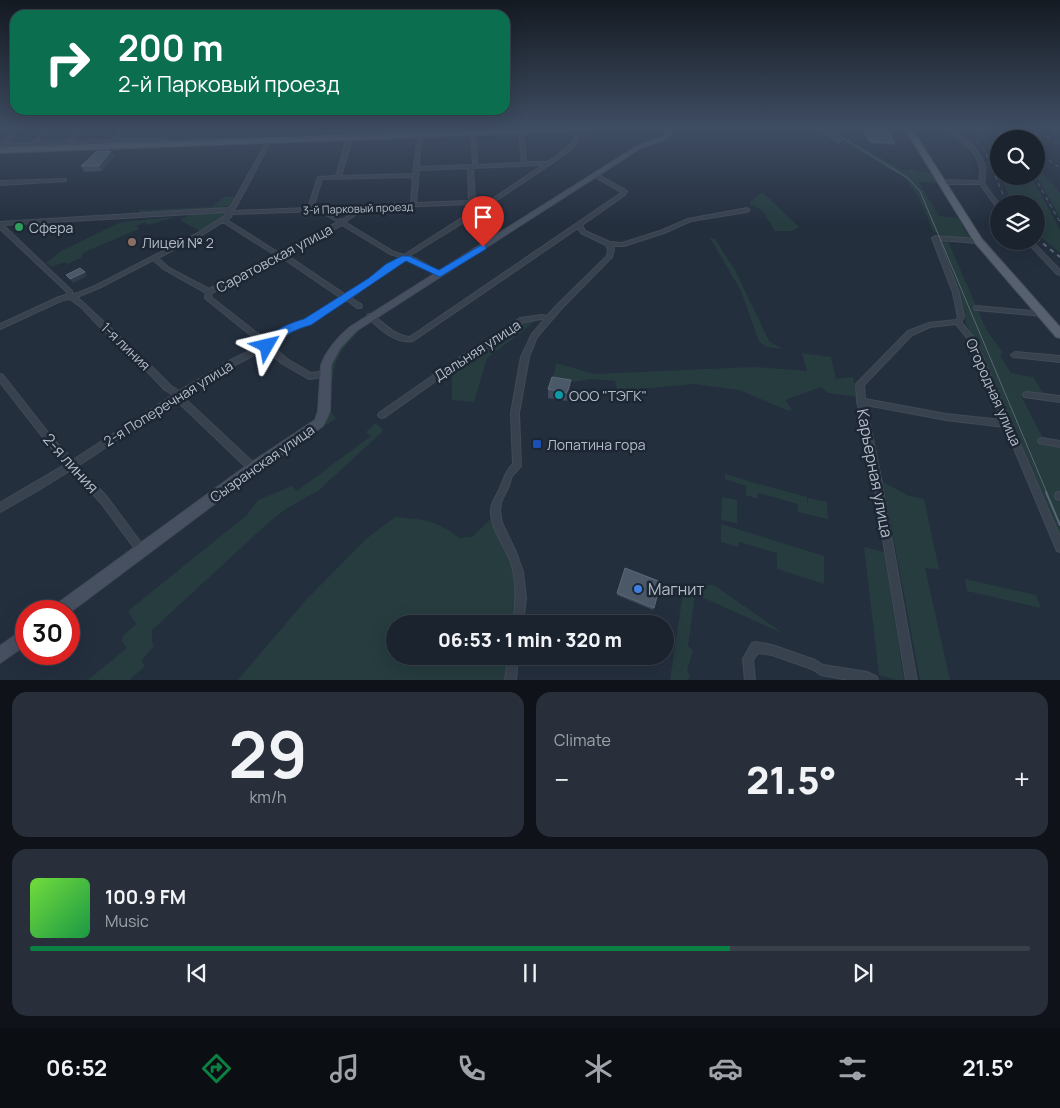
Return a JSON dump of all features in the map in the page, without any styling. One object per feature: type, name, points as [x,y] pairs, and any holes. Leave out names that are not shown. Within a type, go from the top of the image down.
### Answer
[{"type":"main road","points":[[927,161],[978,241],[1060,334]]},
{"type":"street","points":[[0,328],[69,296],[79,295],[97,287],[224,220],[258,161]]},
{"type":"street","points":[[338,177],[343,161]]},
{"type":"street","points":[[413,205],[419,161]]},
{"type":"street","points":[[472,161],[472,202]]},
{"type":"street","name":"2-я Поперечная улица","points":[[0,508],[232,363],[268,344],[297,325],[308,322],[549,161]]},
{"type":"street","name":"Сызранская улица","points":[[74,600],[253,468],[318,423],[324,411],[325,374],[328,358],[336,344],[370,316],[440,274],[617,161]]},
{"type":"street","points":[[980,161],[983,167],[981,183],[990,195]]},
{"type":"street","points":[[417,169],[546,163]]},
{"type":"street","points":[[310,209],[320,178],[402,177],[416,175]]},
{"type":"street","points":[[370,316],[391,332],[407,340],[411,339],[505,273],[620,198],[624,191],[595,175]]},
{"type":"street","points":[[0,183],[64,180]]},
{"type":"street","points":[[940,182],[981,183]]},
{"type":"street","name":"3-й Парковый проезд","points":[[0,225],[229,212],[363,208],[472,202],[487,203]]},
{"type":"street","name":"Саратовская улица","points":[[210,292],[341,222],[363,208]]},
{"type":"street","points":[[320,209],[392,253],[440,274]]},
{"type":"street","points":[[579,225],[583,232],[609,244],[622,244],[662,232],[690,220],[747,210]]},
{"type":"street","points":[[224,220],[359,306]]},
{"type":"street","name":"1-я линия","points":[[0,225],[56,277],[70,292],[69,296],[98,318],[104,327],[253,468]]},
{"type":"street","name":"Огородная улица","points":[[978,241],[935,238],[956,293],[962,317],[958,322],[972,340],[1060,548]]},
{"type":"street","points":[[519,615],[521,596],[518,570],[514,555],[497,527],[495,513],[508,473],[517,466],[515,413],[525,357],[534,336],[548,319],[610,256],[612,250],[609,244]]},
{"type":"street","points":[[1037,250],[1059,273]]},
{"type":"street","points":[[154,258],[167,269],[210,292],[208,298],[268,344],[284,361],[310,376],[325,374]]},
{"type":"street","points":[[977,308],[1043,314]]},
{"type":"street","name":"Дальняя улица","points":[[382,415],[466,356],[493,341],[522,320],[542,317],[548,319]]},
{"type":"street","name":"Карьерная улица","points":[[912,680],[861,401],[860,384],[910,333],[930,325],[958,322]]},
{"type":"street","points":[[1015,355],[1060,358]]},
{"type":"street","name":"2-я линия","points":[[0,377],[37,424],[104,500],[141,550]]},
{"type":"street","points":[[1027,395],[1060,399]]},
{"type":"street","points":[[861,401],[946,417],[1008,424]]},
{"type":"street","points":[[1042,441],[1060,444]]},
{"type":"street","points":[[0,655],[15,644]]},
{"type":"street","points":[[750,680],[748,659],[756,647],[772,650],[815,665],[821,670],[867,677],[873,680]]},
{"type":"street","points":[[510,680],[512,665]]},
{"type":"green space","points":[[875,161],[886,161],[903,171],[915,169],[916,171],[930,172],[937,183],[919,182],[939,216],[958,218],[969,237],[951,238],[933,231],[918,196],[904,178]]},
{"type":"green space","points":[[1045,176],[1060,193],[1060,218],[1041,185],[1045,185]]},
{"type":"green space","points":[[1005,185],[1036,185],[1041,195],[1008,195]]},
{"type":"green space","points":[[762,192],[799,227],[791,231],[775,231],[763,211],[749,203]]},
{"type":"green space","points":[[234,196],[231,206],[224,206],[218,210],[139,214],[139,210],[211,207],[225,197]]},
{"type":"green space","points":[[1045,202],[1060,230],[1060,253],[1045,240]]},
{"type":"green space","points":[[227,213],[226,216],[201,232],[180,220],[192,214]]},
{"type":"green space","points":[[175,217],[148,225],[145,222],[137,226],[139,229],[89,250],[82,254],[81,258],[67,264],[64,262],[52,267],[46,263],[61,251],[121,222]]},
{"type":"green space","points":[[710,238],[715,239],[735,270],[769,341],[782,349],[767,347],[759,342],[741,291]]},
{"type":"green space","points":[[939,239],[947,239],[987,331],[1003,353],[1000,355],[1011,373],[1033,377],[1047,399],[1021,396],[1043,438],[1060,441],[1060,540],[966,324],[959,294],[938,241]]},
{"type":"green space","points":[[535,320],[487,358],[474,402],[452,400],[452,379],[455,367],[524,321]]},
{"type":"green space","points":[[362,325],[363,327],[344,348],[336,362],[331,412],[336,418],[327,425],[323,422],[327,377],[334,351]]},
{"type":"green space","points":[[802,353],[831,357],[836,379],[853,377],[857,397],[828,393],[821,387],[785,400],[792,410],[789,411],[739,390],[694,384],[629,390],[618,393],[615,381],[591,379],[574,382],[553,379],[556,363],[594,374],[755,367],[807,371]]},
{"type":"green space","points":[[376,423],[383,430],[381,433],[319,490],[286,509],[269,522],[152,630],[154,646],[141,661],[145,666],[129,680],[88,680],[127,648],[122,642],[123,636],[136,624],[128,611],[247,515],[258,500],[292,486],[297,491],[371,436],[366,432]]},
{"type":"green space","points":[[725,474],[758,484],[758,488],[759,484],[807,497],[808,507],[808,498],[827,502],[828,519],[798,512],[798,504],[758,493],[758,499],[746,495],[746,486],[725,479]]},
{"type":"green space","points":[[883,482],[909,496],[924,499],[939,569],[925,568],[950,680],[920,680]]},
{"type":"green space","points":[[722,497],[737,500],[737,523],[721,520]]},
{"type":"green space","points":[[395,517],[436,524],[444,527],[459,538],[472,537],[493,517],[511,556],[517,587],[515,615],[386,615],[386,665],[509,665],[507,680],[238,680],[305,601],[366,539]]},
{"type":"green space","points":[[721,524],[824,556],[824,584],[777,569],[777,553],[739,542],[738,547],[721,542]]},
{"type":"green space","points":[[864,547],[884,552],[904,680],[896,680],[879,675]]},
{"type":"green space","points":[[965,579],[1036,595],[1041,608],[967,591]]},
{"type":"green space","points":[[714,585],[784,634],[695,594],[688,646],[693,650],[687,670],[690,675],[688,680],[670,680],[672,665],[674,665],[684,586]]},
{"type":"building","points":[[87,161],[103,161],[99,166],[81,166]]},
{"type":"building","points":[[80,268],[85,272],[70,279],[66,275]]},
{"type":"building","points":[[552,377],[571,380],[567,393],[548,389]]},
{"type":"building","name":"Магнит","points":[[625,568],[661,582],[654,608],[617,593]]},
{"type":"tram line","points":[[880,161],[908,178],[920,191],[1047,493]]},
{"type":"tram line","points":[[1046,492],[1060,525]]},
{"type":"railway","points":[[989,161],[1003,195]]},
{"type":"railway","points":[[1050,161],[1060,168]]},
{"type":"railway","points":[[1039,185],[1060,222]]},
{"type":"railway","points":[[1045,245],[1060,257]]},
{"type":"place","name":"Сфера","points":[[19,227]]},
{"type":"place","name":"Лицей № 2","points":[[132,242]]},
{"type":"place","name":"ООО \"ТЭГК\"","points":[[559,395]]},
{"type":"place","name":"Лопатина гора","points":[[537,444]]},
{"type":"place","name":"Магнит","points":[[638,589]]},
{"type":"route","points":[[267,346],[269,342],[297,325],[308,322],[373,280],[382,271],[406,258],[414,260],[440,274],[483,247]]}]
